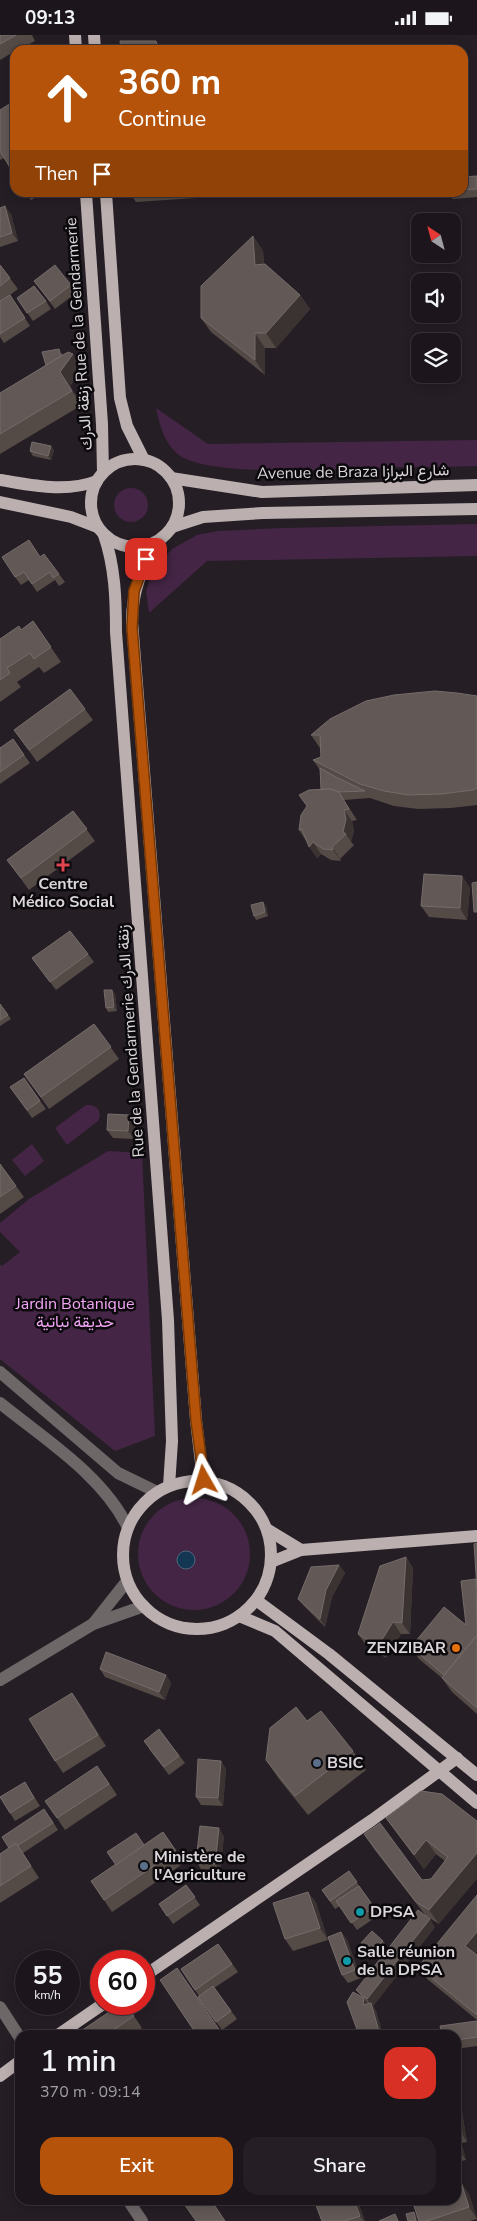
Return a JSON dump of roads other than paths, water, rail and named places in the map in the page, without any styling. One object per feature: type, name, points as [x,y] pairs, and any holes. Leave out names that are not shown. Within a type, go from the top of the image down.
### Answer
[{"type":"main road","name":"زنقة الدرك Rue de la Gendarmerie","points":[[86,197],[102,424],[100,477]]},
{"type":"main road","points":[[106,197],[120,398],[127,426],[144,460]]},
{"type":"main road","points":[[0,479],[56,488],[84,486],[122,461],[144,460],[154,463],[171,478],[177,490],[179,503],[178,515],[172,527],[157,541],[135,548],[114,542],[101,531],[71,517],[0,502]]},
{"type":"main road","points":[[100,477],[91,499],[91,509],[101,531]]},
{"type":"main road","name":"Avenue de Braza شارع البرازا","points":[[171,478],[262,493],[477,485]]},
{"type":"main road","points":[[172,527],[203,517],[263,513],[477,509]]},
{"type":"main road","name":"Rue de la Gendarmerie زنقة الدرك","points":[[101,531],[113,565],[115,587],[117,639],[168,1320],[172,1441],[169,1486]]},
{"type":"main road","name":"Rue de la Gendarmerie زنقة الدرك","points":[[157,541],[144,564],[134,591],[132,628],[196,1420],[204,1480]]},
{"type":"main road","points":[[204,1480],[230,1487],[244,1496],[258,1511],[268,1530],[271,1544],[271,1562],[268,1579],[256,1600],[239,1616],[206,1629],[190,1629],[175,1626],[161,1620],[136,1598],[127,1581],[123,1562],[124,1542],[128,1528],[140,1508],[157,1492],[169,1486],[204,1480]]},
{"type":"main road","points":[[268,1530],[301,1550]]},
{"type":"main road","points":[[271,1562],[301,1550],[477,1536]]},
{"type":"main road","points":[[256,1600],[329,1654],[477,1775]]},
{"type":"main road","points":[[239,1616],[275,1631],[438,1772],[477,1803]]},
{"type":"main road","points":[[155,1968],[372,1820],[457,1758]]},
{"type":"main road","points":[[65,2030],[90,2013]]},
{"type":"main road","points":[[0,2076],[15,2065]]},
{"type":"street","points":[[0,1372],[118,1473],[157,1492]]},
{"type":"street","points":[[0,1403],[78,1466],[102,1489],[119,1509],[128,1528]]},
{"type":"street","points":[[93,1624],[127,1581]]},
{"type":"street","points":[[0,1680],[93,1624],[144,1606]]},
{"type":"street","points":[[0,2007],[15,2031]]},
{"type":"street","points":[[131,2205],[142,2221]]},
{"type":"water","points":[[182,1551],[190,1551],[195,1556],[193,1567],[182,1569],[177,1564],[177,1556]]},
{"type":"place","name":"Centre Médico Social","points":[[63,865]]},
{"type":"place","name":"ZENZIBAR","points":[[456,1648]]},
{"type":"place","name":"BSIC","points":[[317,1763]]},
{"type":"place","name":"Ministère de l'Agriculture","points":[[144,1866]]},
{"type":"place","name":"DPSA","points":[[360,1912]]},
{"type":"place","name":"Salle réunion de la DPSA","points":[[347,1961]]},
{"type":"park label","name":"Jardin Botanique حديقة نباتية","points":[[75,1313]]}]
